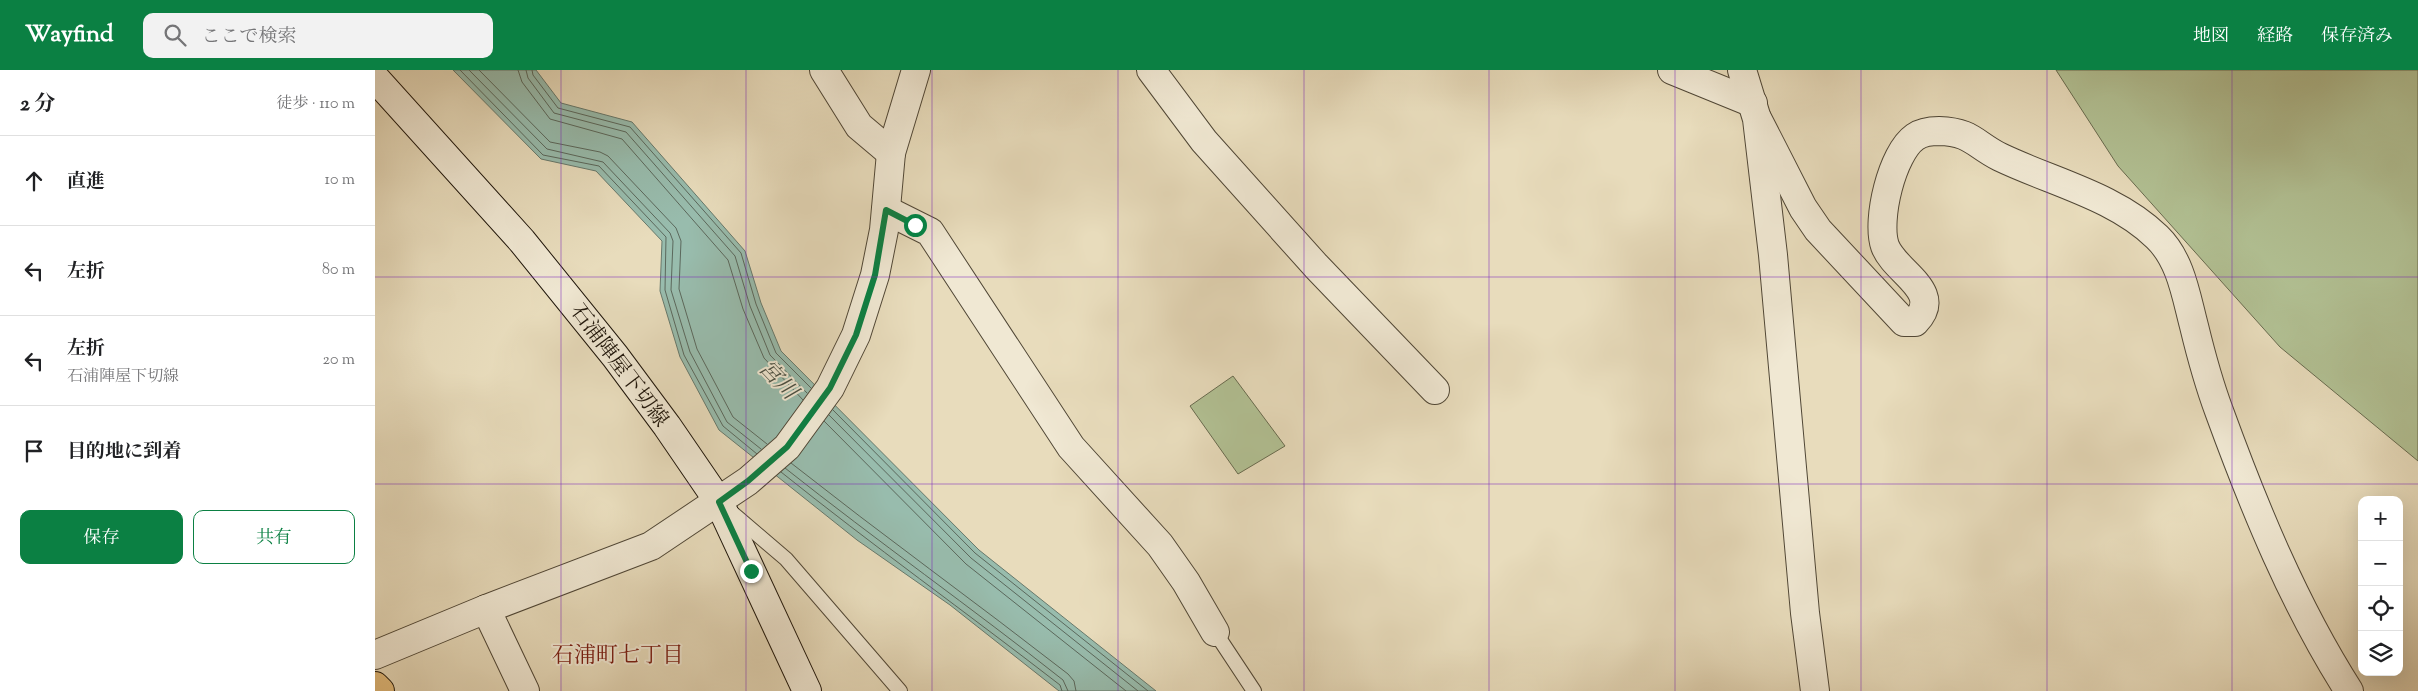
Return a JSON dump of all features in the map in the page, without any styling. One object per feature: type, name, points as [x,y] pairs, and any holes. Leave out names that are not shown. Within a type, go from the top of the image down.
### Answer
[{"type":"highway","points":[[375,686],[380,691]]},
{"type":"street","points":[[824,70],[859,126],[891,153]]},
{"type":"street","points":[[375,655],[486,609],[651,546],[748,481],[787,447],[830,388],[856,335],[875,275],[886,210],[891,153],[916,70]]},
{"type":"street","points":[[1151,70],[1204,141],[1316,266],[1435,390]]},
{"type":"street","points":[[1672,70],[1755,111]]},
{"type":"street","points":[[1742,70],[1755,111],[1803,208],[1818,230],[1904,322],[1915,322],[1921,316],[1926,307],[1924,294],[1885,248],[1883,217],[1885,199],[1905,147],[1917,136],[1929,131],[1957,132],[1971,137],[1996,155],[2035,174],[2101,199],[2140,223],[2157,237],[2170,251],[2180,276],[2218,409],[2261,517],[2295,594],[2349,691]]},
{"type":"street","name":"石浦陣屋下切線","points":[[375,78],[522,241],[609,348],[719,502],[807,691]]},
{"type":"street","points":[[1755,111],[1773,254],[1805,613],[1815,691]]},
{"type":"street","points":[[886,210],[929,232],[1071,447],[1160,545],[1186,582],[1215,632]]},
{"type":"street","points":[[486,609],[525,691]]},
{"type":"lane","points":[[719,502],[786,559],[900,691]]},
{"type":"lane","points":[[1215,632],[1254,691]]},
{"type":"shaded area","points":[[2056,70],[2418,70],[2418,461],[2280,347],[2118,166]]},
{"type":"shaded area","points":[[1233,376],[1285,446],[1238,474],[1190,406]]},
{"type":"water","name":"宮川","points":[[453,70],[536,70],[561,103],[632,122],[745,251],[761,303],[781,351],[979,550],[1156,691],[1059,691],[950,605],[857,540],[719,430],[680,357],[660,291],[662,241],[596,171],[541,159]]},
{"type":"district","name":"石浦町七丁目","points":[[618,654]]},
{"type":"route","points":[[751,571],[719,502],[748,481],[787,447],[830,388],[856,335],[875,275],[886,210],[915,225]]}]
